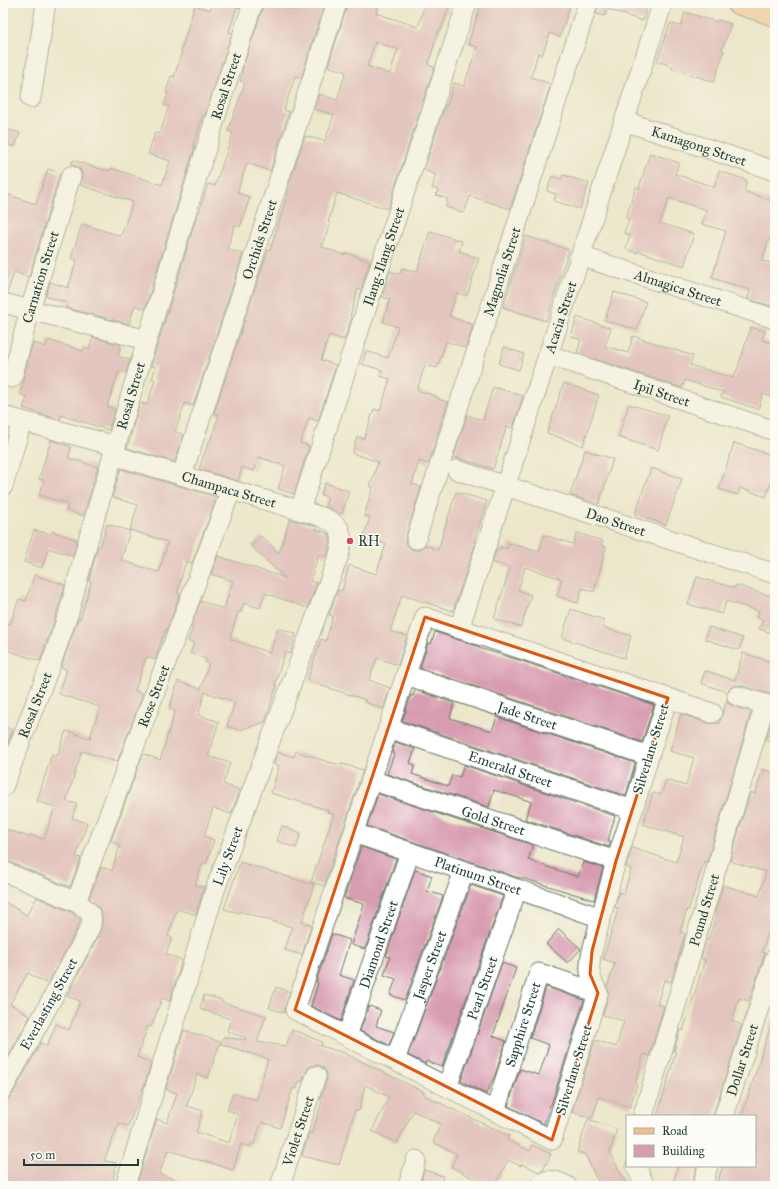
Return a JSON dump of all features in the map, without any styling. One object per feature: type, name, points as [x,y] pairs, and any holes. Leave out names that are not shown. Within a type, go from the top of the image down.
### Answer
[{"type":"main road","points":[[738,3],[775,15]]},
{"type":"street","points":[[31,98],[46,3]]},
{"type":"street","name":"Rosal Street","points":[[3,787],[54,658],[69,612],[89,537],[147,340],[221,100],[253,3]]},
{"type":"street","name":"Orchids Street","points":[[182,475],[337,3]]},
{"type":"street","name":"Ilang-Ilang Street","points":[[300,510],[467,3]]},
{"type":"street","name":"Magnolia Street","points":[[416,539],[588,3]]},
{"type":"street","name":"Acacia Street","points":[[459,629],[662,5]]},
{"type":"street","name":"Kamagong Street","points":[[624,121],[775,170]]},
{"type":"street","name":"Carnation Street","points":[[12,378],[30,310],[72,176]]},
{"type":"street","name":"Almagica Street","points":[[580,256],[775,319]]},
{"type":"street","points":[[3,303],[147,340]]},
{"type":"street","name":"Ipil Street","points":[[549,355],[775,431]]},
{"type":"street","name":"Champaca Street","points":[[3,416],[114,450],[182,475],[300,510],[326,519],[337,526],[340,530]]},
{"type":"street","points":[[3,486],[22,421]]},
{"type":"street","name":"Dao Street","points":[[457,470],[775,574]]},
{"type":"street","name":"Rose Street","points":[[76,902],[231,490]]},
{"type":"street","name":"Lily Street","points":[[125,1186],[215,890],[339,555],[342,542],[340,530]]},
{"type":"street","name":"Silverlane Street","points":[[425,617],[459,629],[668,698],[616,861],[601,918],[590,960],[590,974],[598,993],[552,1140],[295,1010],[425,617]]},
{"type":"street","name":"Jade Street","points":[[406,675],[649,756]]},
{"type":"street","points":[[737,696],[770,706]]},
{"type":"street","points":[[668,698],[712,713]]},
{"type":"street","name":"Pound Street","points":[[643,1115],[770,706]]},
{"type":"street","name":"Emerald Street","points":[[388,728],[633,810]]},
{"type":"street","name":"Gold Street","points":[[371,780],[616,861]]},
{"type":"street","name":"Platinum Street","points":[[354,833],[601,918]]},
{"type":"street","name":"Diamond Street","points":[[347,1036],[410,852]]},
{"type":"street","points":[[3,871],[76,902]]},
{"type":"street","name":"Jasper Street","points":[[395,1060],[464,871]]},
{"type":"street","name":"Pearl Street","points":[[447,1087],[517,889]]},
{"type":"street","name":"Everlasting Street","points":[[3,1089],[90,928],[92,919],[90,913],[76,902]]},
{"type":"street","name":"Dollar Street","points":[[724,1115],[775,958]]},
{"type":"street","name":"Sapphire Street","points":[[495,1111],[539,973],[598,993]]},
{"type":"street","name":"Violet Street","points":[[280,1186],[316,1076]]},
{"type":"street","points":[[408,1186],[416,1160]]},
{"type":"street","points":[[636,1167],[645,1186]]},
{"type":"street","points":[[702,1186],[708,1167]]},
{"type":"street","points":[[539,1186],[547,1180],[558,1181],[567,1186]]},
{"type":"highlighted area","points":[[425,617],[668,698],[616,861],[592,951],[590,974],[598,993],[552,1140],[295,1010]]},
{"type":"building","points":[[213,3],[241,3],[240,8],[237,7],[229,32],[232,33],[205,116],[203,115],[193,145],[195,146],[145,309],[135,305],[129,324],[66,308],[67,303],[46,296],[50,282],[68,288],[77,260],[71,258],[82,224],[121,236],[133,202],[80,185],[82,173],[79,168],[71,165],[73,160],[103,170],[110,171],[111,168],[162,185],[170,161],[148,154],[155,133],[160,134],[169,106],[164,105],[168,93],[166,92],[171,76],[174,77],[195,5],[210,10]]},
{"type":"building","points":[[264,3],[270,3],[296,11],[299,3],[325,3],[301,78],[295,76],[284,110],[289,112],[270,171],[247,163],[237,193],[250,197],[240,227],[235,225],[227,249],[243,254],[193,406],[185,403],[175,432],[184,435],[175,462],[127,448],[140,403],[147,405],[155,380],[152,379],[156,367],[151,366],[198,212],[208,184],[215,186],[233,133],[228,131],[245,83],[240,81],[242,71]]},
{"type":"building","points":[[348,3],[379,3],[376,13],[418,27],[425,3],[450,3],[441,30],[439,29],[428,65],[434,67],[388,209],[337,193],[328,222],[330,223],[322,247],[345,255],[346,253],[370,261],[361,290],[358,289],[350,316],[352,317],[344,340],[329,335],[321,360],[336,365],[318,421],[309,418],[300,443],[309,446],[294,494],[278,489],[285,466],[259,457],[254,471],[242,467],[238,481],[199,469],[219,415],[214,413],[268,250],[270,250],[289,190],[287,189],[305,136],[325,141],[334,115],[314,109],[319,94],[337,100],[346,72],[328,66]],"holes":[[[375,42],[398,49],[390,74],[367,66]]]},
{"type":"building","points":[[481,3],[524,3],[541,9],[543,3],[571,3],[560,37],[550,33],[542,55],[538,53],[531,77],[551,84],[510,209],[470,196],[464,213],[446,207],[448,199],[436,195],[438,190],[432,188],[436,175],[424,170],[445,105],[447,106],[454,83],[464,86],[477,47],[468,44]]},
{"type":"building","points":[[599,3],[648,3],[643,21],[607,9],[605,16],[596,14]]},
{"type":"building","points":[[685,12],[717,22],[718,20],[731,24],[722,50],[724,51],[714,82],[671,68],[672,66],[657,61],[670,23],[681,26]]},
{"type":"building","points":[[3,129],[20,133],[15,147],[3,143]]},
{"type":"building","points":[[650,153],[679,163],[675,174],[714,187],[719,171],[747,180],[744,191],[775,202],[775,221],[762,261],[775,264],[775,307],[748,299],[750,290],[712,278],[726,231],[702,224],[707,210],[669,198],[660,223],[694,234],[684,266],[638,251],[637,253],[626,249],[630,235],[624,233],[629,219],[626,218],[636,187],[639,188]]},
{"type":"building","points":[[48,169],[60,173],[29,277],[14,272],[7,293],[3,292],[3,193],[36,204]]},
{"type":"building","points":[[563,175],[589,183],[580,209],[554,201],[556,194],[547,191],[552,176],[561,179]]},
{"type":"building","points":[[430,231],[462,241],[459,251],[479,258],[467,296],[457,293],[449,316],[473,325],[466,348],[446,341],[437,368],[425,365],[417,390],[448,402],[428,464],[419,461],[412,484],[421,487],[405,541],[413,550],[419,550],[425,545],[438,550],[456,492],[487,501],[474,542],[476,542],[453,611],[402,595],[390,631],[407,636],[398,665],[377,658],[369,680],[390,688],[383,709],[365,702],[366,700],[307,681],[321,639],[326,641],[333,616],[329,615],[338,590],[342,591],[349,565],[376,574],[386,544],[364,536],[370,517],[364,516],[373,487],[370,486],[378,462],[352,453],[357,437],[364,439],[374,409],[380,411],[390,379],[380,376],[382,370],[362,364],[366,351],[388,358],[398,327],[383,322],[390,299],[382,297],[390,271],[400,274],[402,268],[417,272]]},
{"type":"building","points":[[526,236],[569,250],[546,321],[503,307]]},
{"type":"building","points":[[614,292],[646,302],[637,330],[605,320]]},
{"type":"building","points":[[577,317],[611,328],[605,346],[628,353],[633,336],[693,356],[690,365],[733,378],[751,327],[765,331],[762,340],[775,344],[775,388],[772,397],[763,394],[758,409],[721,397],[723,392],[685,380],[682,388],[577,353],[581,340],[571,336]]},
{"type":"building","points":[[93,337],[121,345],[118,356],[130,360],[126,373],[119,371],[107,407],[115,409],[109,430],[61,415],[60,420],[23,408],[27,397],[20,394],[30,352],[34,343],[46,347],[48,340],[83,351],[84,347],[89,349]]},
{"type":"building","points":[[504,347],[524,354],[519,370],[499,364]]},
{"type":"building","points":[[564,383],[599,395],[583,446],[547,433]]},
{"type":"building","points":[[493,387],[523,396],[513,428],[507,426],[493,469],[454,457],[467,415],[483,420]]},
{"type":"building","points":[[629,404],[668,416],[658,450],[618,437]]},
{"type":"building","points":[[51,440],[71,447],[68,458],[98,467],[83,516],[66,510],[68,504],[39,495],[44,480],[39,479]]},
{"type":"building","points":[[734,443],[775,456],[775,477],[773,476],[766,497],[740,488],[738,495],[719,489]]},
{"type":"building","points":[[585,450],[613,459],[599,504],[570,495]]},
{"type":"building","points":[[651,468],[682,479],[666,525],[635,514]]},
{"type":"building","points":[[121,469],[217,497],[192,563],[186,561],[177,593],[180,594],[166,631],[165,630],[155,660],[146,657],[135,691],[143,694],[117,762],[82,751],[66,801],[77,804],[72,818],[87,823],[76,857],[81,858],[70,887],[3,860],[3,829],[29,837],[30,835],[44,839],[55,807],[37,801],[52,754],[57,756],[66,731],[90,738],[100,707],[59,694],[67,670],[61,667],[78,619],[80,619],[91,582],[89,581],[98,546],[100,547],[107,524],[130,531],[121,560],[159,572],[168,542],[130,530],[138,505],[112,497]]},
{"type":"building","points":[[325,483],[349,491],[342,514],[325,506],[328,497],[321,495]]},
{"type":"building","points":[[290,519],[315,526],[317,527],[316,529],[329,534],[330,540],[327,557],[319,554],[310,581],[317,583],[308,608],[265,593],[260,608],[244,603],[241,612],[238,612],[230,639],[270,653],[278,628],[296,634],[290,654],[285,652],[275,684],[277,685],[265,722],[239,730],[227,726],[235,702],[205,692],[198,715],[219,722],[208,756],[230,763],[223,784],[240,790],[231,814],[213,808],[204,836],[214,840],[206,864],[203,862],[195,885],[204,887],[196,915],[177,909],[168,936],[172,938],[166,954],[182,960],[170,1001],[162,998],[151,1027],[148,1026],[137,1057],[151,1063],[146,1080],[128,1126],[119,1123],[104,1161],[116,1163],[112,1186],[3,1186],[3,1109],[7,1099],[13,1094],[41,1043],[47,1046],[56,1024],[69,1030],[80,1001],[67,996],[97,938],[102,924],[102,915],[99,908],[89,898],[101,867],[112,871],[120,845],[111,841],[143,754],[160,760],[175,711],[169,709],[178,681],[201,689],[209,663],[205,662],[206,659],[190,653],[194,643],[188,641],[193,627],[191,626],[201,601],[224,609],[233,581],[211,574],[218,556],[285,578],[251,546],[261,536],[279,553]]},
{"type":"building","points":[[34,530],[51,534],[52,531],[77,540],[73,556],[48,548],[42,568],[24,562]]},
{"type":"building","points":[[577,533],[603,541],[601,545],[606,547],[594,592],[582,588],[578,603],[557,596],[562,579],[525,567],[518,590],[531,595],[521,627],[494,619],[510,568],[492,562],[497,549],[500,550],[501,547],[507,549],[509,543],[539,552],[544,535],[573,544]]},
{"type":"building","points":[[34,575],[65,585],[40,661],[3,649],[3,622],[10,624],[19,599],[26,601]]},
{"type":"building","points":[[697,577],[735,588],[736,585],[770,596],[773,589],[775,590],[775,634],[759,629],[763,620],[757,618],[759,611],[726,601],[722,614],[688,604]]},
{"type":"building","points":[[571,609],[604,620],[602,627],[631,636],[624,658],[562,638]]},
{"type":"building","points":[[709,627],[743,638],[739,650],[705,639]]},
{"type":"building","points":[[435,632],[480,647],[479,648],[654,705],[642,742],[420,668],[428,643],[431,644]]},
{"type":"building","points":[[743,653],[775,663],[775,696],[740,685],[734,685],[727,692],[701,683],[705,671],[735,680]]},
{"type":"building","points":[[415,690],[454,703],[450,718],[492,731],[497,717],[635,763],[626,796],[402,721],[411,695],[413,696]]},
{"type":"building","points":[[727,700],[729,704],[751,712],[707,862],[704,861],[680,932],[685,934],[671,982],[664,980],[657,1004],[664,1006],[649,1056],[644,1054],[635,1083],[637,1084],[630,1107],[599,1097],[592,1118],[572,1112],[595,1040],[616,1047],[624,1021],[603,1015],[609,991],[607,987],[615,963],[603,959],[617,913],[618,908],[615,907],[619,892],[624,894],[631,869],[626,867],[632,848],[676,862],[684,837],[643,824],[653,793],[661,795],[666,780],[686,786],[694,758],[670,751],[681,714],[708,723],[719,724]]},
{"type":"building","points":[[772,718],[775,718],[775,743],[766,740]]},
{"type":"building","points":[[3,726],[13,730],[6,748],[3,746]]},
{"type":"building","points":[[395,742],[415,749],[410,763],[415,765],[412,774],[448,786],[452,775],[460,777],[464,765],[615,816],[608,841],[611,842],[609,847],[525,819],[531,802],[529,801],[494,790],[489,807],[387,774],[394,754],[392,753]]},
{"type":"building","points":[[296,751],[328,762],[343,764],[363,770],[324,886],[311,882],[334,814],[327,812],[328,810],[271,793],[279,766],[274,764],[278,752],[294,757]]},
{"type":"building","points":[[763,769],[775,773],[775,929],[770,927],[762,952],[765,953],[749,1001],[739,998],[732,1021],[742,1025],[713,1115],[657,1115],[676,1052],[674,1051],[680,1030],[683,1031],[705,960],[701,958],[706,940],[708,941],[717,913],[715,913],[723,885],[759,896],[766,872],[730,861],[750,792],[755,794]]},
{"type":"building","points":[[378,794],[533,845],[528,860],[578,877],[583,862],[603,868],[594,900],[516,877],[367,826]]},
{"type":"building","points":[[282,826],[301,833],[296,848],[277,841]]},
{"type":"building","points":[[361,847],[396,859],[365,949],[351,945],[364,904],[344,898]]},
{"type":"building","points":[[240,862],[314,885],[302,922],[311,925],[302,955],[285,950],[292,927],[239,911],[239,913],[224,909]]},
{"type":"building","points":[[415,870],[432,876],[427,891],[443,896],[405,1000],[390,995],[396,979],[384,975],[390,957],[386,956]]},
{"type":"building","points":[[471,885],[503,896],[442,1067],[426,1061],[425,1064],[408,1055]]},
{"type":"building","points":[[37,897],[71,912],[79,918],[80,921],[47,984],[28,973],[10,1004],[30,1016],[4,1065],[3,901],[27,915]]},
{"type":"building","points":[[559,929],[581,949],[568,963],[546,944]]},
{"type":"building","points":[[332,934],[350,940],[339,975],[354,980],[341,1021],[311,1006],[318,983],[316,982]]},
{"type":"building","points":[[502,963],[516,968],[493,1036],[506,1041],[495,1075],[486,1094],[461,1081]]},
{"type":"building","points":[[276,987],[290,992],[284,1013],[269,1008]]},
{"type":"building","points":[[546,987],[584,1000],[544,1124],[508,1106],[520,1069],[539,1075],[549,1045],[530,1038]]},
{"type":"building","points":[[204,995],[266,1016],[257,1042],[286,1046],[292,1030],[307,1035],[322,1042],[321,1046],[344,1053],[424,1092],[423,1095],[509,1136],[507,1140],[530,1151],[532,1145],[551,1154],[543,1170],[539,1172],[522,1164],[521,1166],[508,1160],[495,1186],[489,1186],[451,1167],[457,1154],[433,1142],[441,1124],[413,1111],[397,1143],[372,1131],[389,1097],[365,1085],[359,1111],[355,1110],[339,1165],[302,1156],[309,1132],[312,1133],[327,1079],[327,1073],[324,1068],[319,1065],[314,1065],[308,1068],[302,1082],[299,1081],[297,1089],[293,1088],[280,1128],[262,1122],[254,1144],[251,1143],[250,1147],[241,1144],[233,1170],[168,1150],[159,1174],[189,1184],[189,1186],[136,1186],[157,1119],[167,1123],[177,1093],[166,1089],[184,1030],[220,1042],[208,1078],[197,1074],[187,1106],[203,1111],[196,1132],[229,1143],[238,1114],[227,1110],[233,1093],[256,1100],[268,1059],[221,1044],[223,1037],[245,1040],[246,1038],[227,1031],[231,1019],[200,1009]]},
{"type":"building","points":[[369,1006],[381,1010],[376,1026],[394,1032],[389,1045],[360,1031]]},
{"type":"building","points":[[773,1018],[775,1018],[775,1186],[716,1186],[723,1167],[756,1167],[756,1115],[742,1115]]},
{"type":"building","points":[[588,1119],[617,1129],[610,1152],[627,1186],[600,1186],[585,1154],[577,1152]]},
{"type":"building","points":[[678,1167],[697,1167],[691,1186],[672,1186]]},
{"type":"building","points":[[424,1170],[443,1176],[440,1186],[420,1186]]},
{"type":"place","name":"RH","points":[[350,541]]}]
